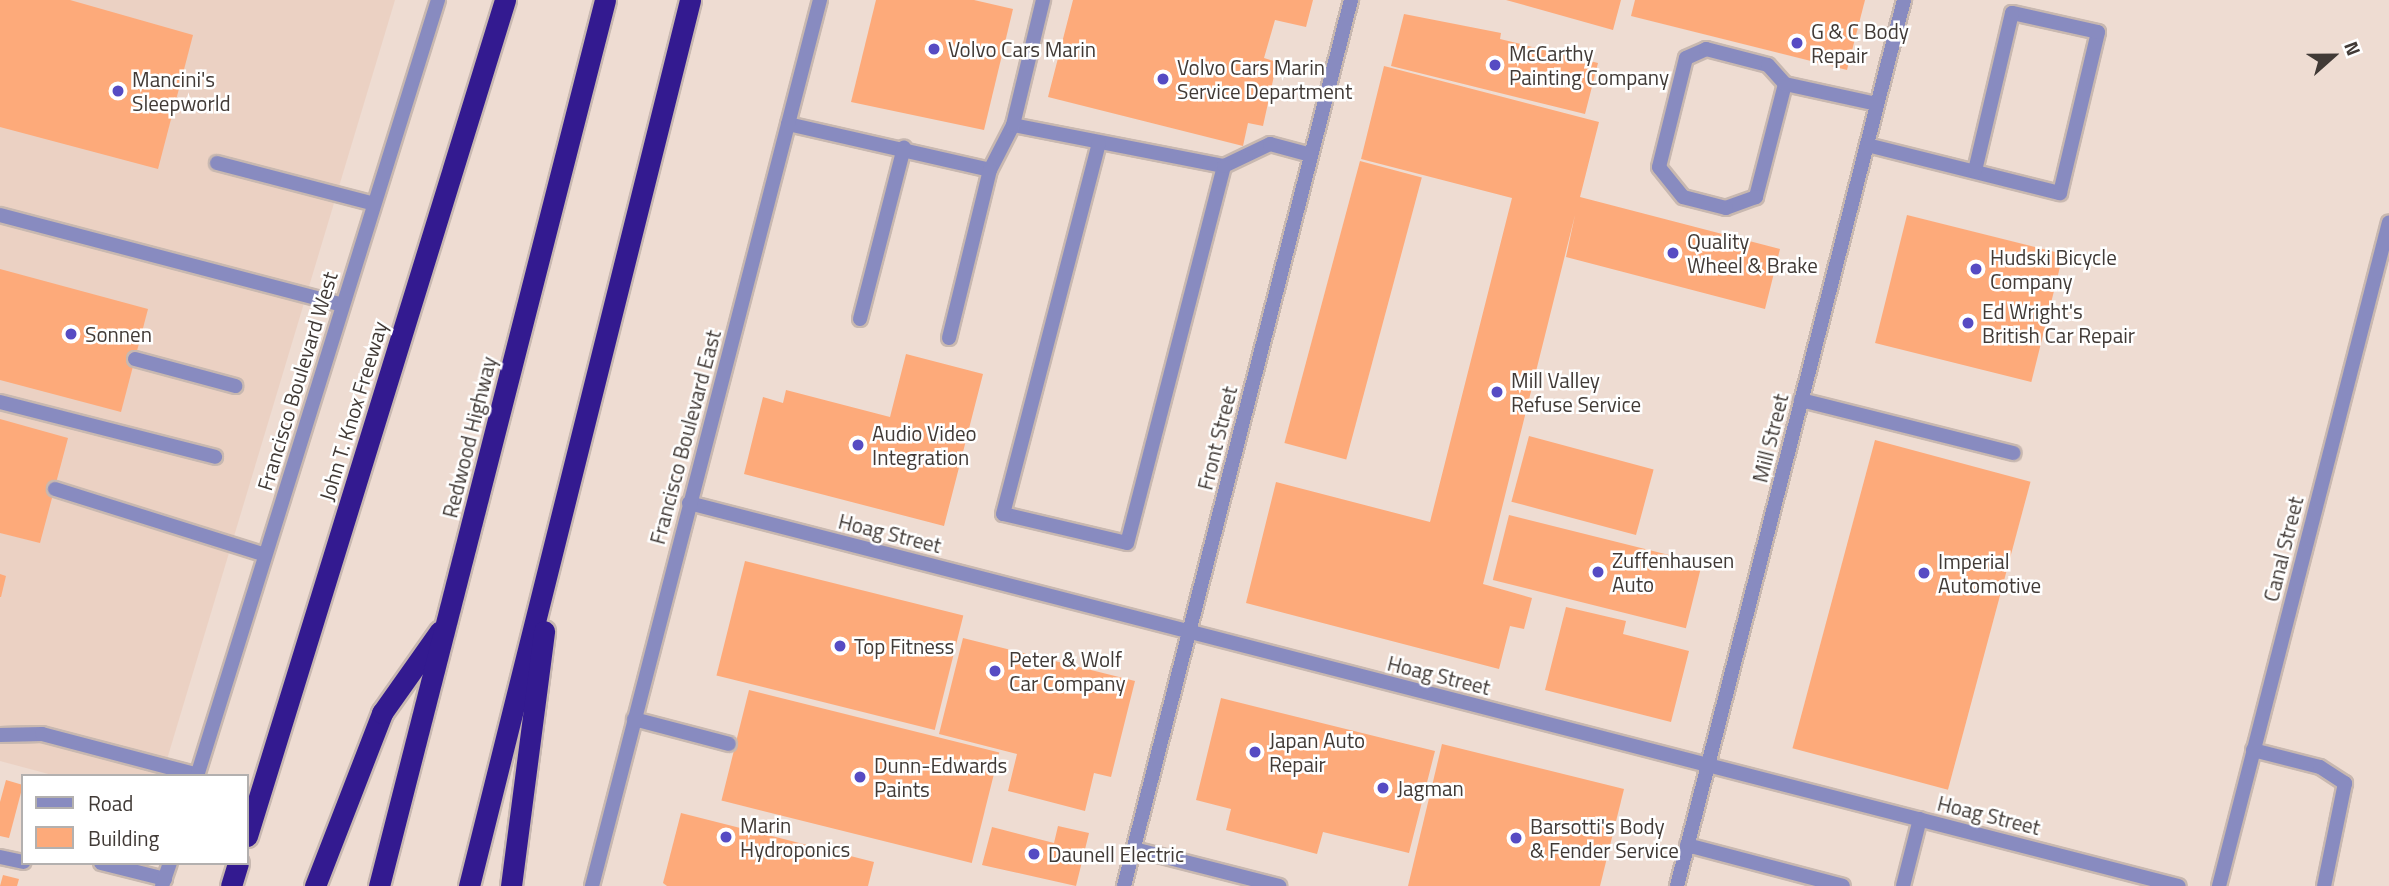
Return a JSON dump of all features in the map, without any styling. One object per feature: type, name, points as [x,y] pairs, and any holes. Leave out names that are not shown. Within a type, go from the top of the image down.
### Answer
[{"type":"highway","name":"John T. Knox Freeway","points":[[248,833],[505,0]]},
{"type":"highway","name":"Redwood Highway","points":[[379,886],[605,0]]},
{"type":"highway","points":[[469,886],[690,0]]},
{"type":"highway","points":[[510,886],[558,529]]},
{"type":"highway","points":[[315,886],[382,713],[448,621]]},
{"type":"highway","points":[[231,886],[237,865]]},
{"type":"street","name":"Francisco Boulevard West","points":[[197,774],[438,0]]},
{"type":"street","name":"Francisco Boulevard East","points":[[592,886],[820,0]]},
{"type":"street","points":[[949,338],[990,170],[1013,125],[1043,0]]},
{"type":"street","name":"Front Street","points":[[1124,886],[1351,0]]},
{"type":"street","name":"Mill Street","points":[[1677,886],[1904,0]]},
{"type":"street","points":[[1867,145],[2060,192],[2098,32],[2012,13],[1975,171]]},
{"type":"street","points":[[1785,84],[1756,197],[1726,208],[1683,197],[1659,167],[1686,58],[1706,49],[1768,65],[1785,84],[1877,104]]},
{"type":"street","points":[[788,124],[904,148],[990,170]]},
{"type":"street","points":[[1013,125],[1099,144],[1224,166],[1270,144],[1311,155]]},
{"type":"street","points":[[1099,144],[1003,514],[1127,543],[1224,166]]},
{"type":"street","points":[[860,319],[904,148]]},
{"type":"street","points":[[217,163],[374,204]]},
{"type":"street","points":[[0,215],[342,305]]},
{"type":"street","name":"Canal Street","points":[[2219,886],[2389,222]]},
{"type":"street","points":[[135,359],[235,386]]},
{"type":"street","points":[[1801,400],[2014,453]]},
{"type":"street","points":[[0,402],[215,457]]},
{"type":"street","points":[[55,489],[265,555]]},
{"type":"street","name":"Hoag Street","points":[[689,503],[2179,886]]},
{"type":"street","points":[[634,719],[729,744]]},
{"type":"street","points":[[0,736],[42,734],[193,774]]},
{"type":"street","points":[[2253,750],[2320,767],[2345,783],[2324,886]]},
{"type":"street","points":[[1903,886],[1920,819]]},
{"type":"street","points":[[1687,845],[1843,886]]},
{"type":"street","points":[[1134,849],[1279,886]]},
{"type":"street","points":[[0,857],[21,862]]},
{"type":"street","points":[[107,865],[163,883],[169,865]]},
{"type":"shaded area","points":[[0,0],[395,0],[163,774],[49,774],[0,761]]},
{"type":"building","points":[[0,0],[70,0],[193,35],[158,169],[0,127]]},
{"type":"building","name":"Volvo Cars Marin","points":[[876,0],[974,0],[1013,9],[984,130],[851,102]]},
{"type":"building","name":"Volvo Cars Marin Service Department","points":[[1073,0],[1313,0],[1306,27],[1275,20],[1264,58],[1277,62],[1263,126],[1248,123],[1243,146],[1048,97]]},
{"type":"building","points":[[1506,0],[1621,0],[1613,30]]},
{"type":"building","name":"G & C Body Repair","points":[[1635,0],[1865,0],[1847,70],[1631,16]]},
{"type":"building","name":"McCarthy Painting Company","points":[[1404,14],[1501,33],[1500,39],[1598,63],[1585,114],[1391,66]]},
{"type":"building","points":[[1384,66],[1599,122],[1580,197],[1780,249],[1765,309],[1566,257],[1575,215],[1483,584],[1532,598],[1524,629],[1510,626],[1499,669],[1246,603],[1276,482],[1430,522],[1512,198],[1361,159]]},
{"type":"building","points":[[1360,161],[1422,178],[1346,460],[1284,443]]},
{"type":"building","points":[[1907,215],[2063,254],[2031,382],[1875,343]]},
{"type":"building","name":"Sonnen","points":[[0,269],[148,309],[121,412],[0,380]]},
{"type":"building","name":"Audio Video Integration","points":[[906,354],[983,374],[944,526],[744,474],[763,397],[783,403],[786,390],[890,417]]},
{"type":"building","points":[[0,419],[68,438],[40,543],[0,533]]},
{"type":"building","points":[[1529,436],[1654,469],[1636,535],[1511,502]]},
{"type":"building","points":[[1875,440],[2031,482],[1948,790],[1792,748]]},
{"type":"building","name":"Zuffenhausen Auto","points":[[1509,515],[1702,563],[1686,628],[1493,580]]},
{"type":"building","name":"Top Fitness","points":[[745,561],[963,615],[935,730],[716,675]]},
{"type":"building","points":[[0,574],[6,576],[1,597],[0,597]]},
{"type":"building","points":[[1566,607],[1626,621],[1623,634],[1689,651],[1671,722],[1545,690]]},
{"type":"building","points":[[963,638],[1135,681],[1111,777],[1094,773],[1085,811],[1008,791],[1017,754],[939,734]]},
{"type":"building","name":"Dunn-Edwards Paints","points":[[749,690],[999,752],[972,863],[721,801]]},
{"type":"building","points":[[1221,698],[1435,751],[1409,853],[1323,832],[1317,854],[1226,830],[1231,809],[1196,800]]},
{"type":"building","name":"Barsotti's Body & Fender Service","points":[[1442,744],[1624,789],[1600,886],[1408,886]]},
{"type":"building","points":[[6,780],[21,784],[9,838],[0,836],[0,802]]},
{"type":"building","name":"Marin Hydroponics","points":[[681,813],[874,862],[868,886],[667,886],[663,883]]},
{"type":"building","name":"Daunell Electric","points":[[1058,826],[1089,833],[1076,886],[982,865],[992,827],[1054,843]]},
{"type":"building","points":[[3,875],[19,879],[17,886],[0,886]]},
{"type":"place","name":"G & C Body Repair","points":[[1797,43]]},
{"type":"place","name":"Volvo Cars Marin","points":[[934,49]]},
{"type":"place","name":"McCarthy Painting Company","points":[[1495,65]]},
{"type":"place","name":"Volvo Cars Marin Service Department","points":[[1163,79]]},
{"type":"place","name":"Mancini's Sleepworld","points":[[118,91]]},
{"type":"place","name":"Quality Wheel & Brake","points":[[1673,253]]},
{"type":"place","name":"Hudski Bicycle Company","points":[[1976,269]]},
{"type":"place","name":"Ed Wright's British Car Repair","points":[[1968,323]]},
{"type":"place","name":"Sonnen","points":[[71,334]]},
{"type":"place","name":"Mill Valley Refuse Service","points":[[1497,392]]},
{"type":"place","name":"Audio Video Integration","points":[[858,445]]},
{"type":"place","name":"Zuffenhausen Auto","points":[[1598,572]]},
{"type":"place","name":"Imperial Automotive","points":[[1924,573]]},
{"type":"place","name":"Top Fitness","points":[[840,646]]},
{"type":"place","name":"Peter & Wolf Car Company","points":[[995,671]]},
{"type":"place","name":"Japan Auto Repair","points":[[1255,752]]},
{"type":"place","name":"Dunn-Edwards Paints","points":[[860,777]]},
{"type":"place","name":"Jagman","points":[[1383,788]]},
{"type":"place","name":"Marin Hydroponics","points":[[726,837]]},
{"type":"place","name":"Barsotti's Body & Fender Service","points":[[1516,838]]},
{"type":"place","name":"Daunell Electric","points":[[1034,854]]}]
